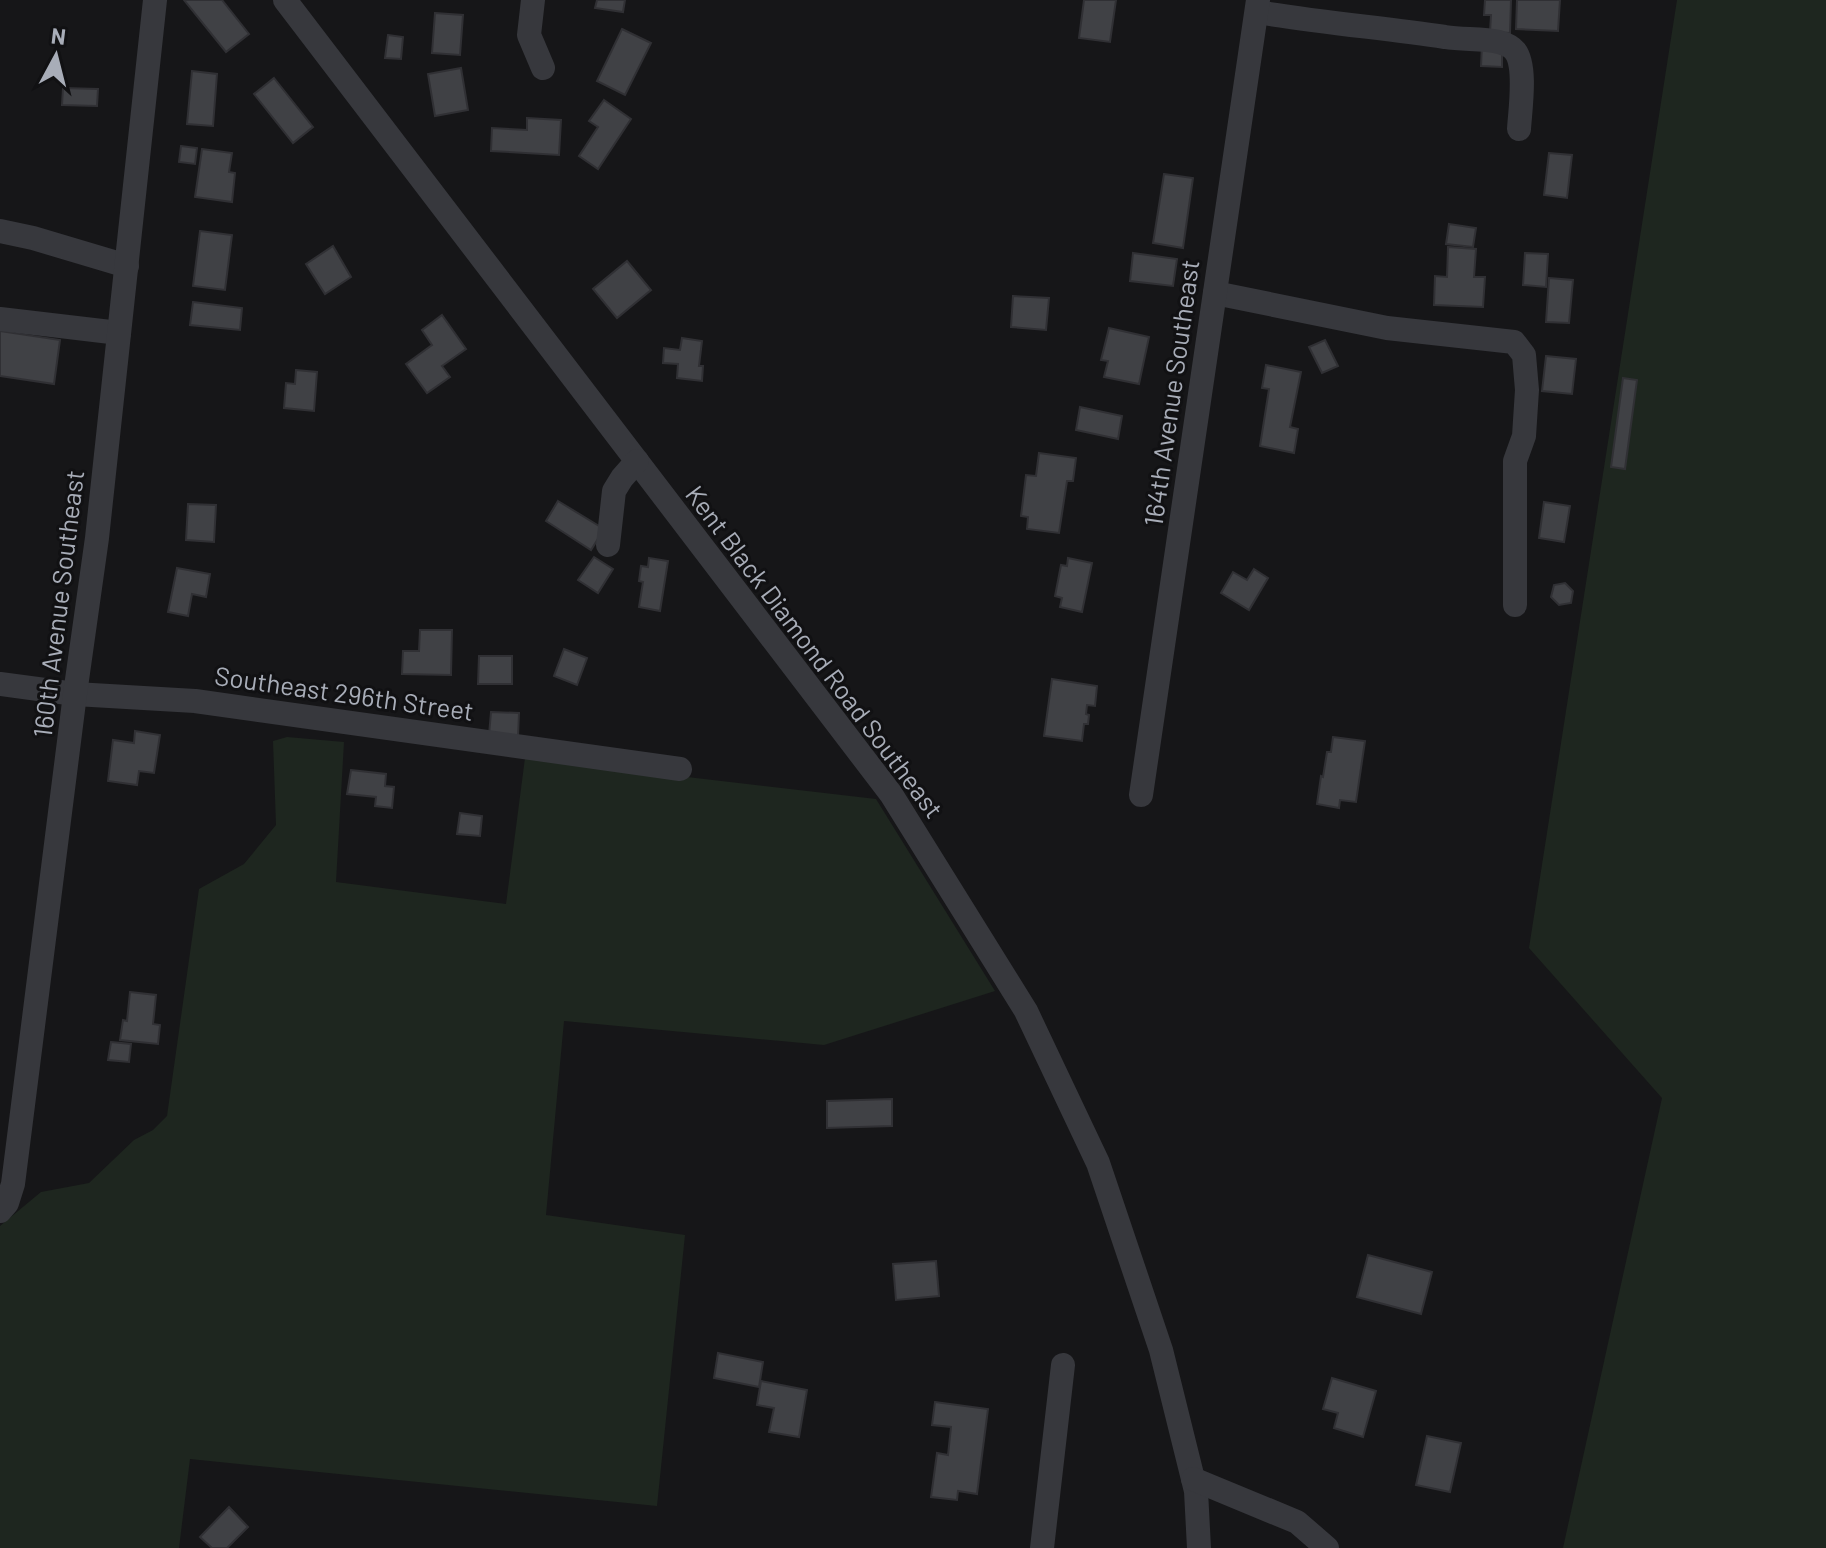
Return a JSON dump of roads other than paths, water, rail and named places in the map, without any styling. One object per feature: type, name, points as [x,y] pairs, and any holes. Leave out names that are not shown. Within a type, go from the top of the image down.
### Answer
[{"type":"street","name":"160th Avenue Southeast","points":[[0,1211],[7,1203],[13,1184],[97,538],[155,0]]},
{"type":"street","name":"Kent Black Diamond Road Southeast","points":[[285,0],[891,794],[1026,1011],[1098,1163],[1161,1350],[1196,1491],[1199,1548]]},
{"type":"street","points":[[533,0],[529,35],[543,68]]},
{"type":"street","points":[[1258,6],[1505,44],[1514,50],[1520,61],[1519,129]]},
{"type":"street","name":"164th Avenue Southeast","points":[[1141,795],[1258,6]]},
{"type":"street","points":[[0,231],[127,266]]},
{"type":"street","points":[[1215,293],[1387,328],[1514,342],[1524,355],[1527,390],[1524,436],[1515,461],[1515,605]]},
{"type":"street","points":[[0,319],[119,333]]},
{"type":"street","points":[[608,545],[614,491],[637,461]]},
{"type":"street","name":"Southeast 296th Street","points":[[0,684],[75,694],[195,701],[680,769]]},
{"type":"street","points":[[1042,1548],[1063,1365]]},
{"type":"street","points":[[1193,1479],[1297,1522],[1327,1548]]}]
